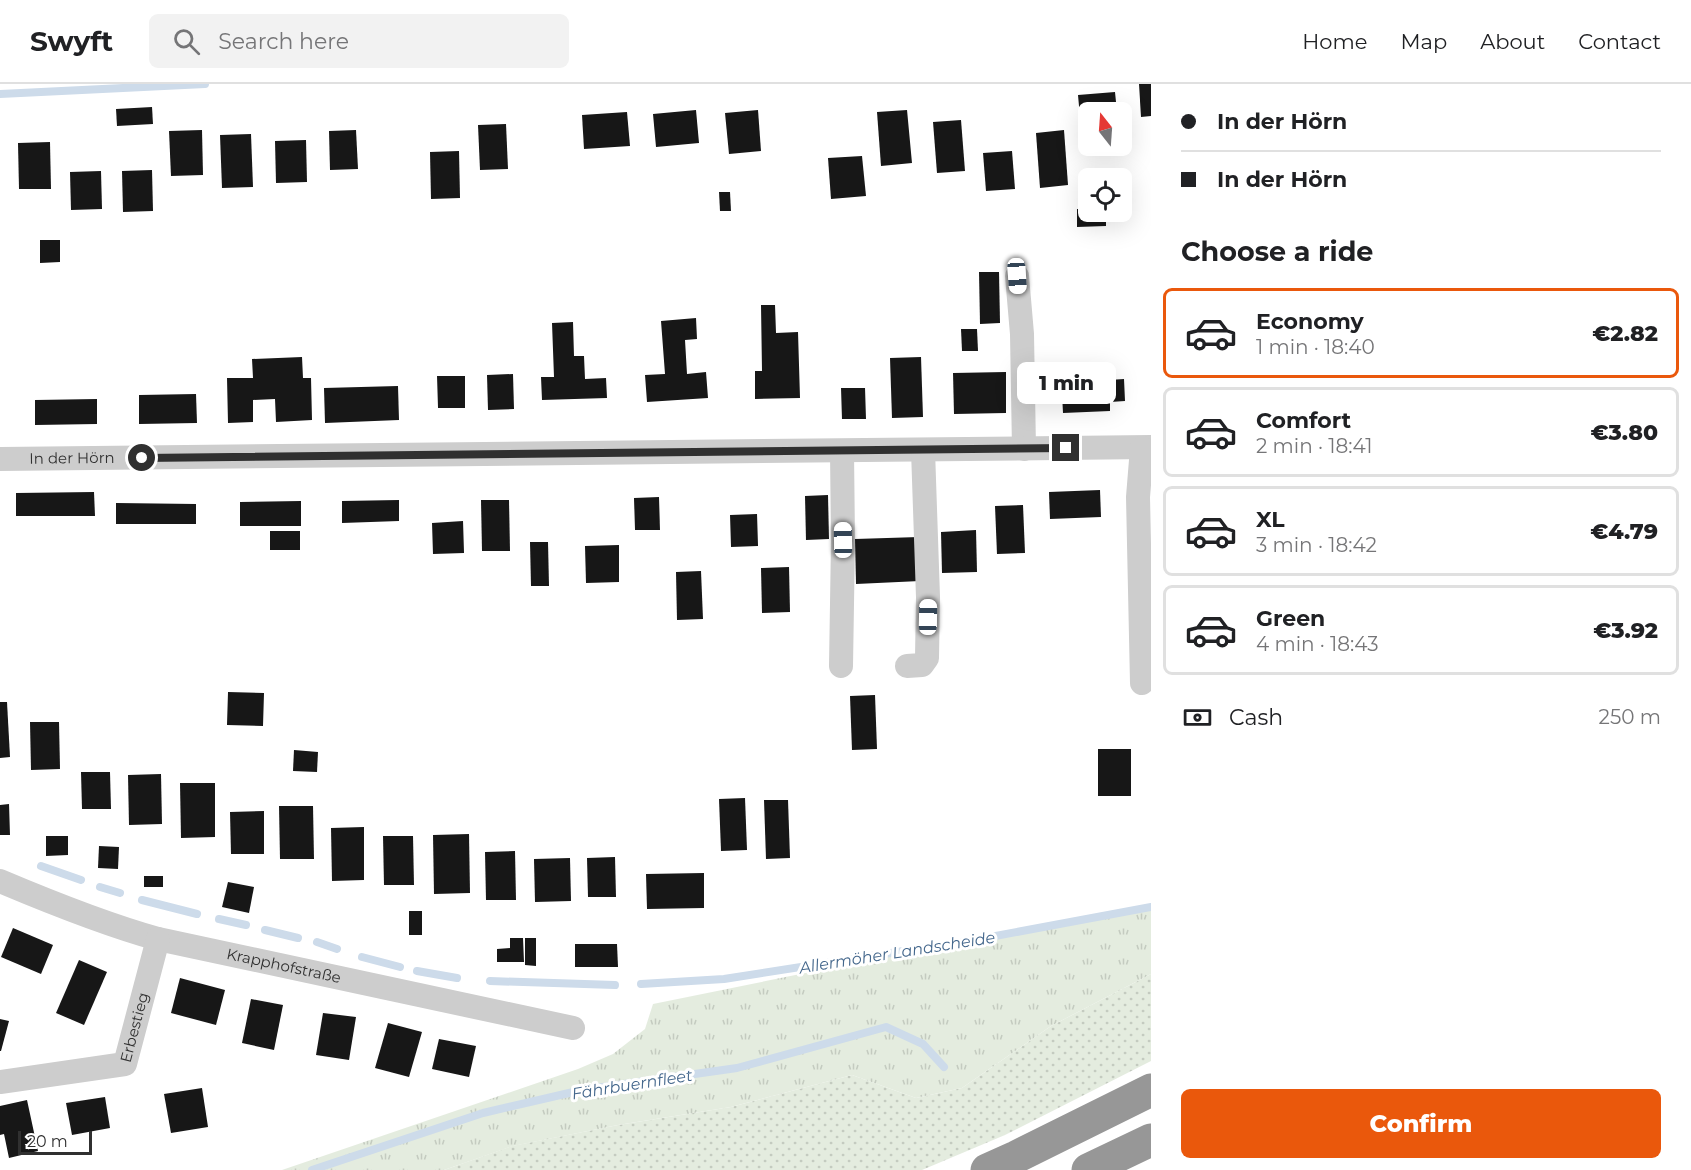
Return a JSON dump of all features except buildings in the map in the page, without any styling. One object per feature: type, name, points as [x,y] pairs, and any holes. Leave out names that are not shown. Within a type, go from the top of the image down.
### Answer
[{"type":"highway","points":[[987,1170],[1151,1090]]},
{"type":"highway","points":[[1088,1170],[1151,1140]]},
{"type":"street","points":[[1017,276],[1022,334],[1024,449]]},
{"type":"street","points":[[1142,683],[1138,497],[1146,448]]},
{"type":"street","name":"In der Hörn","points":[[0,459],[1146,448]]},
{"type":"street","points":[[907,666],[922,665],[927,658],[928,597],[923,450]]},
{"type":"street","points":[[841,666],[842,451]]},
{"type":"street","name":"Krapphofstraße","points":[[0,881],[80,914],[158,939],[573,1028]]},
{"type":"street","name":"Erbestieg","points":[[0,1082],[125,1064],[158,939]]},
{"type":"green space","points":[[1151,907],[1151,974],[1051,1026],[962,1088],[916,1098],[852,1075],[731,1107],[618,1125],[513,1146],[444,1170],[282,1170],[578,1069],[613,1054],[645,1029],[653,1004],[904,953]]},
{"type":"green space","points":[[1151,974],[1151,1061],[1005,1135],[922,1170],[444,1170],[512,1146],[618,1125],[731,1107],[852,1075],[916,1098],[962,1088],[1051,1026]]},
{"type":"waterway","points":[[0,94],[205,84]]},
{"type":"waterway","name":"Allermöher Landscheide","points":[[41,866],[81,880]]},
{"type":"waterway","name":"Allermöher Landscheide","points":[[100,887],[120,893]]},
{"type":"waterway","name":"Allermöher Landscheide","points":[[142,900],[197,914]]},
{"type":"waterway","name":"Allermöher Landscheide","points":[[641,984],[724,979],[974,940],[1151,907]]},
{"type":"waterway","name":"Allermöher Landscheide","points":[[219,919],[246,925]]},
{"type":"waterway","name":"Allermöher Landscheide","points":[[265,930],[298,938]]},
{"type":"waterway","name":"Allermöher Landscheide","points":[[317,942],[337,949]]},
{"type":"waterway","name":"Allermöher Landscheide","points":[[362,957],[400,967]]},
{"type":"waterway","name":"Allermöher Landscheide","points":[[417,971],[457,978]]},
{"type":"waterway","name":"Allermöher Landscheide","points":[[490,981],[615,985]]},
{"type":"waterway","name":"Fährbuernfleet","points":[[312,1170],[483,1113],[582,1090],[737,1068],[886,1027],[923,1044],[944,1067]]},
{"type":"route","points":[[142,458],[1066,448]]}]
